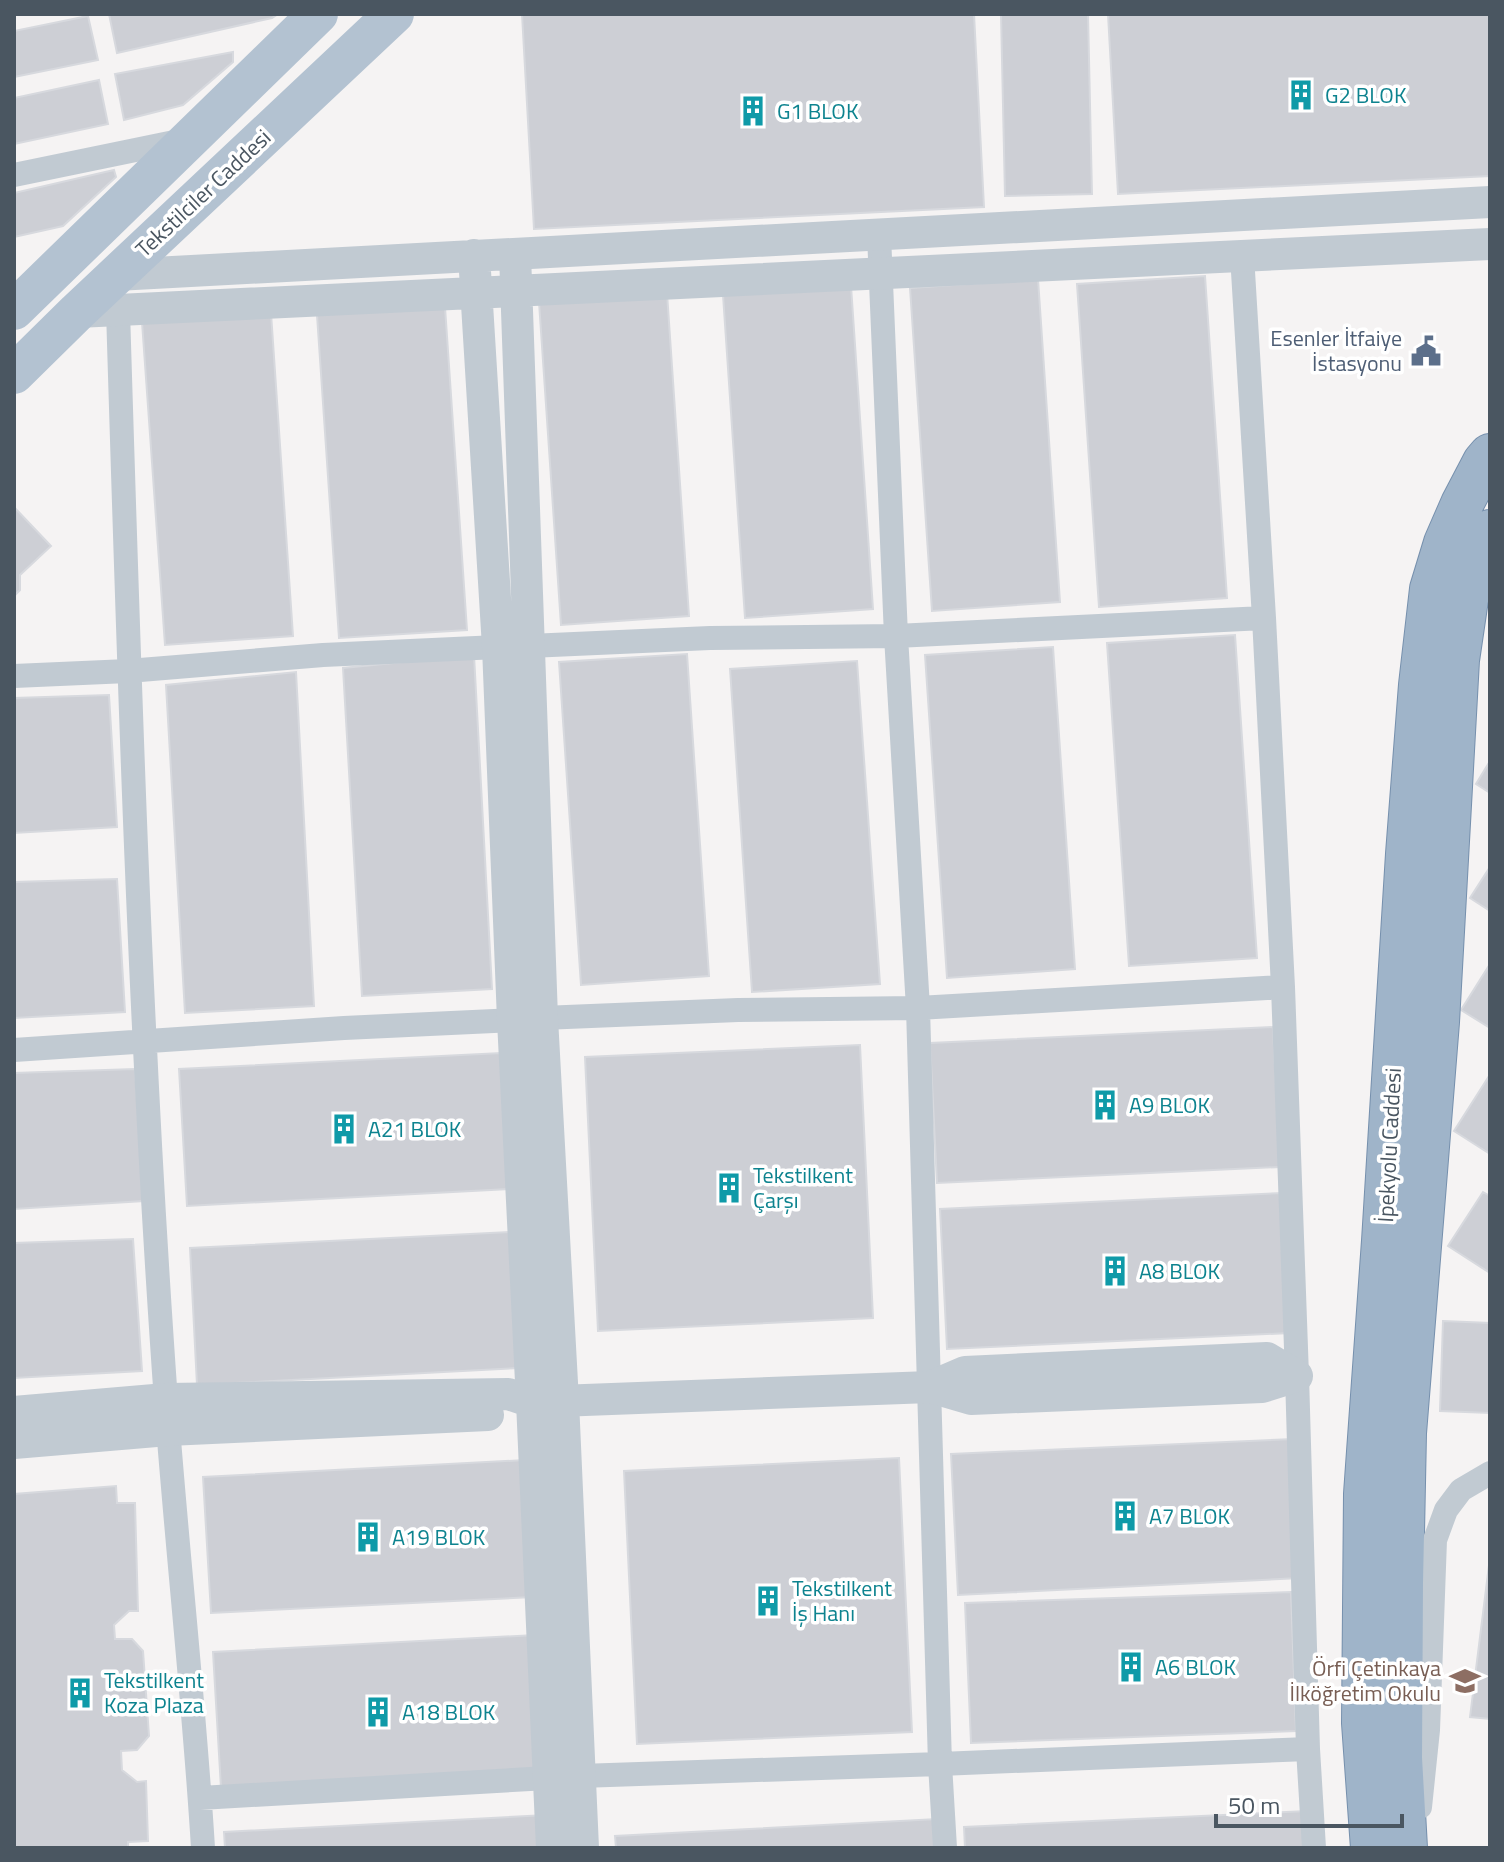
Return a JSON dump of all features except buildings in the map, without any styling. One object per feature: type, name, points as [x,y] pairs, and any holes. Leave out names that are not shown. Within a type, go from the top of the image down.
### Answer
[{"type":"highway","name":"İpekyolu Caddesi","points":[[1372,1848],[1363,1723],[1365,1494],[1420,685],[1431,589],[1445,543],[1462,504],[1490,455]]},
{"type":"highway","name":"İpekyolu Caddesi","points":[[1407,1848],[1401,1758],[1405,1433],[1438,1022],[1458,660],[1467,599],[1478,557],[1490,531]]},
{"type":"highway","points":[[1458,660],[1490,584]]},
{"type":"main road","points":[[14,310],[318,14]]},
{"type":"main road","name":"Tekstilciler Caddesi","points":[[14,374],[77,312],[117,292],[394,14]]},
{"type":"street","points":[[14,175],[188,140]]},
{"type":"street","points":[[117,292],[474,255],[1490,202]]},
{"type":"street","points":[[879,235],[896,636],[918,1008],[945,1848]]},
{"type":"street","points":[[117,292],[475,293],[1490,244]]},
{"type":"street","points":[[515,254],[529,646],[528,1019]]},
{"type":"street","points":[[474,255],[498,647],[528,1019],[548,1402],[564,1777],[552,1848]]},
{"type":"street","points":[[1242,255],[1283,987],[1308,1749],[1314,1848]]},
{"type":"street","points":[[117,292],[128,671],[144,1040],[167,1414],[203,1848]]},
{"type":"street","points":[[14,676],[128,671],[323,655],[710,638],[896,636],[1264,618]]},
{"type":"street","points":[[14,1050],[344,1028],[738,1010],[918,1008],[1283,987]]},
{"type":"street","points":[[14,1412],[167,1414],[508,1394],[548,1402],[930,1387],[971,1399],[1262,1387],[1297,1376]]},
{"type":"street","points":[[14,1443],[167,1414]]},
{"type":"street","points":[[1407,1848],[1419,1811],[1428,1730],[1435,1540],[1446,1510],[1461,1490],[1490,1473]]},
{"type":"street","points":[[200,1798],[564,1777],[1308,1749]]},
{"type":"street","points":[[564,1777],[583,1848]]},
{"type":"place","name":"G2 BLOK","points":[[1301,95]]},
{"type":"place","name":"G1 BLOK","points":[[753,111]]},
{"type":"place","name":"Esenler İtfaiye İstasyonu","points":[[1426,351]]},
{"type":"place","name":"A9 BLOK","points":[[1105,1105]]},
{"type":"place","name":"A21 BLOK","points":[[344,1129]]},
{"type":"place","name":"Tekstilkent Çarşı","points":[[729,1188]]},
{"type":"place","name":"A8 BLOK","points":[[1115,1271]]},
{"type":"place","name":"A7 BLOK","points":[[1125,1516]]},
{"type":"place","name":"A19 BLOK","points":[[368,1537]]},
{"type":"place","name":"Tekstilkent İş Hanı","points":[[768,1601]]},
{"type":"place","name":"A6 BLOK","points":[[1131,1667]]},
{"type":"place","name":"Örfi Çetinkaya İlköğretim Okulu","points":[[1465,1681]]},
{"type":"place","name":"Tekstilkent Koza Plaza","points":[[80,1693]]},
{"type":"place","name":"A18 BLOK","points":[[378,1712]]}]
